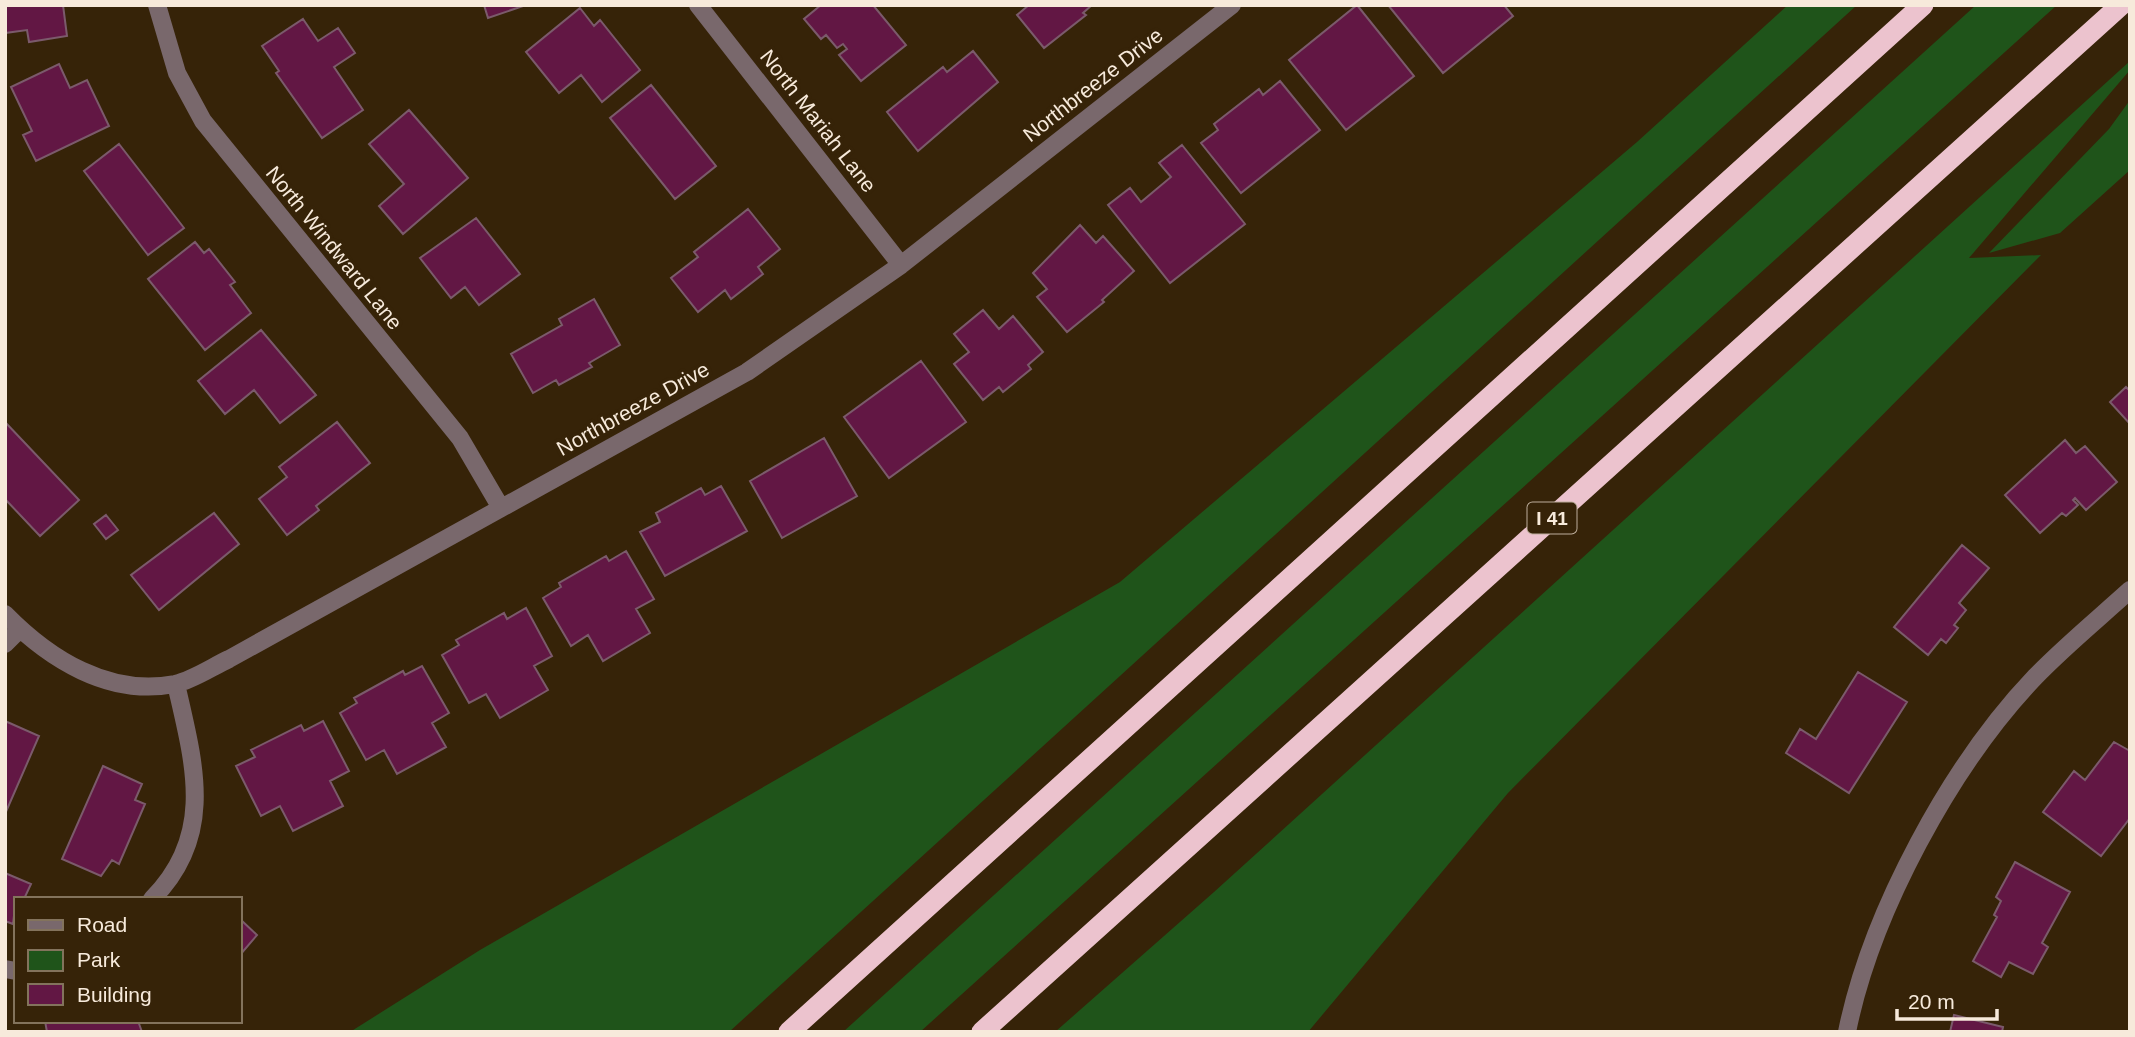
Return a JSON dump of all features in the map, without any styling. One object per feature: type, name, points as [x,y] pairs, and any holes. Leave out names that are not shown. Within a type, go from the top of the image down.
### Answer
[{"type":"highway","points":[[789,1032],[1923,5]]},
{"type":"highway","name":"I 41","points":[[982,1032],[2121,5]]},
{"type":"street","name":"North Windward Lane","points":[[157,5],[177,73],[202,121],[460,438],[501,508]]},
{"type":"street","name":"North Mariah Lane","points":[[698,5],[901,265]]},
{"type":"street","name":"Northbreeze Drive","points":[[5,614],[53,656],[91,676],[130,685],[176,684],[229,659],[747,372],[901,265],[1232,5]]},
{"type":"street","points":[[1847,1032],[1874,938],[1905,870],[1951,788],[2033,679],[2130,590]]},
{"type":"street","points":[[5,644],[20,629]]},
{"type":"street","points":[[154,897],[177,871],[192,834],[196,800],[193,765],[176,684]]},
{"type":"green space","points":[[1788,5],[1857,5],[729,1032],[350,1032],[480,950],[1120,582],[1637,142]]},
{"type":"green space","points":[[1976,5],[2057,5],[920,1032],[843,1032]]},
{"type":"green space","points":[[2130,61],[2130,70],[1969,258],[2041,255],[1508,793],[1308,1032],[1055,1032],[1214,892]]},
{"type":"green space","points":[[2130,100],[2130,170],[2060,233],[1989,253],[2109,129]]},
{"type":"building","points":[[5,5],[63,5],[67,36],[29,42],[27,30],[5,33]]},
{"type":"building","points":[[484,5],[526,5],[488,18]]},
{"type":"building","points":[[821,5],[873,5],[906,45],[861,81],[839,55],[847,49],[843,44],[837,48],[826,35],[821,39],[804,19]]},
{"type":"building","points":[[1029,5],[1092,5],[1083,13],[1086,15],[1044,48],[1017,15]]},
{"type":"building","points":[[1357,5],[1414,76],[1346,130],[1289,60]]},
{"type":"building","points":[[1388,5],[1504,5],[1513,16],[1443,73]]},
{"type":"building","points":[[580,8],[594,26],[600,20],[640,70],[602,102],[581,75],[559,93],[526,52]]},
{"type":"building","points":[[303,19],[318,41],[338,28],[355,53],[334,67],[363,110],[322,138],[276,73],[279,71],[262,46]]},
{"type":"building","points":[[973,51],[998,82],[918,151],[887,112],[943,67],[947,72]]},
{"type":"building","points":[[59,64],[70,88],[87,80],[109,126],[36,161],[23,135],[32,131],[11,87]]},
{"type":"building","points":[[1280,81],[1320,130],[1241,193],[1201,143],[1218,130],[1214,124],[1259,89],[1263,95]]},
{"type":"building","points":[[651,85],[716,166],[675,199],[610,118]]},
{"type":"building","points":[[409,110],[468,178],[403,234],[379,206],[404,184],[369,144]]},
{"type":"building","points":[[119,144],[184,228],[148,255],[84,171]]},
{"type":"building","points":[[1182,145],[1245,224],[1170,283],[1108,205],[1130,188],[1141,202],[1171,177],[1159,163]]},
{"type":"building","points":[[748,209],[780,249],[758,267],[763,274],[731,299],[725,290],[698,312],[671,278],[698,257],[694,252]]},
{"type":"building","points":[[476,218],[520,274],[479,305],[465,287],[451,298],[420,258]]},
{"type":"building","points":[[1080,225],[1096,243],[1103,236],[1134,271],[1102,300],[1104,302],[1067,332],[1037,297],[1047,289],[1033,273]]},
{"type":"building","points":[[195,242],[204,253],[209,249],[235,282],[230,285],[251,313],[205,350],[148,279]]},
{"type":"building","points":[[594,299],[620,345],[589,363],[592,367],[559,385],[556,380],[533,393],[511,354],[562,325],[559,319]]},
{"type":"building","points":[[983,310],[999,329],[1013,316],[1043,352],[1028,365],[1031,369],[1003,392],[999,387],[983,400],[954,364],[969,352],[954,334]]},
{"type":"building","points":[[261,330],[316,395],[280,423],[254,390],[225,414],[198,381]]},
{"type":"building","points":[[921,361],[966,422],[889,478],[844,417]]},
{"type":"building","points":[[2126,387],[2130,391],[2130,424],[2110,402]]},
{"type":"building","points":[[5,422],[79,500],[40,536],[5,499]]},
{"type":"building","points":[[337,422],[370,463],[316,506],[319,510],[287,535],[259,499],[287,477],[279,467]]},
{"type":"building","points":[[824,438],[857,496],[782,538],[750,481]]},
{"type":"building","points":[[2065,440],[2076,453],[2085,446],[2117,482],[2086,510],[2075,498],[2073,500],[2078,505],[2066,516],[2062,513],[2040,533],[2005,495]]},
{"type":"building","points":[[721,486],[747,531],[665,576],[640,532],[660,522],[656,513],[701,488],[705,495]]},
{"type":"building","points":[[214,513],[239,544],[159,610],[131,575]]},
{"type":"building","points":[[106,515],[118,530],[106,539],[94,524]]},
{"type":"building","points":[[1962,545],[1989,568],[1959,603],[1966,610],[1954,625],[1958,628],[1946,643],[1941,639],[1928,655],[1894,627]]},
{"type":"building","points":[[626,551],[654,599],[636,609],[650,633],[603,661],[588,635],[571,646],[543,598],[561,587],[559,583],[606,556],[609,561]]},
{"type":"building","points":[[526,608],[552,656],[534,666],[548,690],[500,718],[486,694],[469,703],[442,655],[459,645],[456,640],[504,613],[507,619]]},
{"type":"building","points":[[422,666],[449,713],[432,723],[446,747],[397,774],[384,750],[366,760],[340,713],[357,703],[354,698],[403,671],[405,675]]},
{"type":"building","points":[[1858,672],[1907,702],[1849,793],[1786,753],[1800,729],[1816,739]]},
{"type":"building","points":[[5,721],[39,736],[5,814]]},
{"type":"building","points":[[323,721],[349,771],[330,781],[343,806],[293,831],[280,806],[261,816],[236,766],[255,757],[251,750],[301,725],[304,731]]},
{"type":"building","points":[[2114,742],[2130,751],[2130,818],[2101,856],[2043,812],[2074,771],[2085,780]]},
{"type":"building","points":[[103,766],[142,784],[135,800],[145,804],[119,864],[112,860],[101,876],[62,859]]},
{"type":"building","points":[[2015,862],[2070,892],[2042,943],[2048,947],[2033,974],[2009,962],[2001,977],[1973,961],[1997,917],[1994,915],[2001,901],[1996,897]]},
{"type":"building","points":[[5,873],[31,884],[25,897],[14,897],[13,924],[5,921]]},
{"type":"building","points":[[242,921],[257,935],[242,953]]},
{"type":"building","points":[[1954,1015],[2003,1027],[2002,1032],[1950,1032]]},
{"type":"building","points":[[45,1023],[139,1023],[142,1032],[47,1032]]}]
